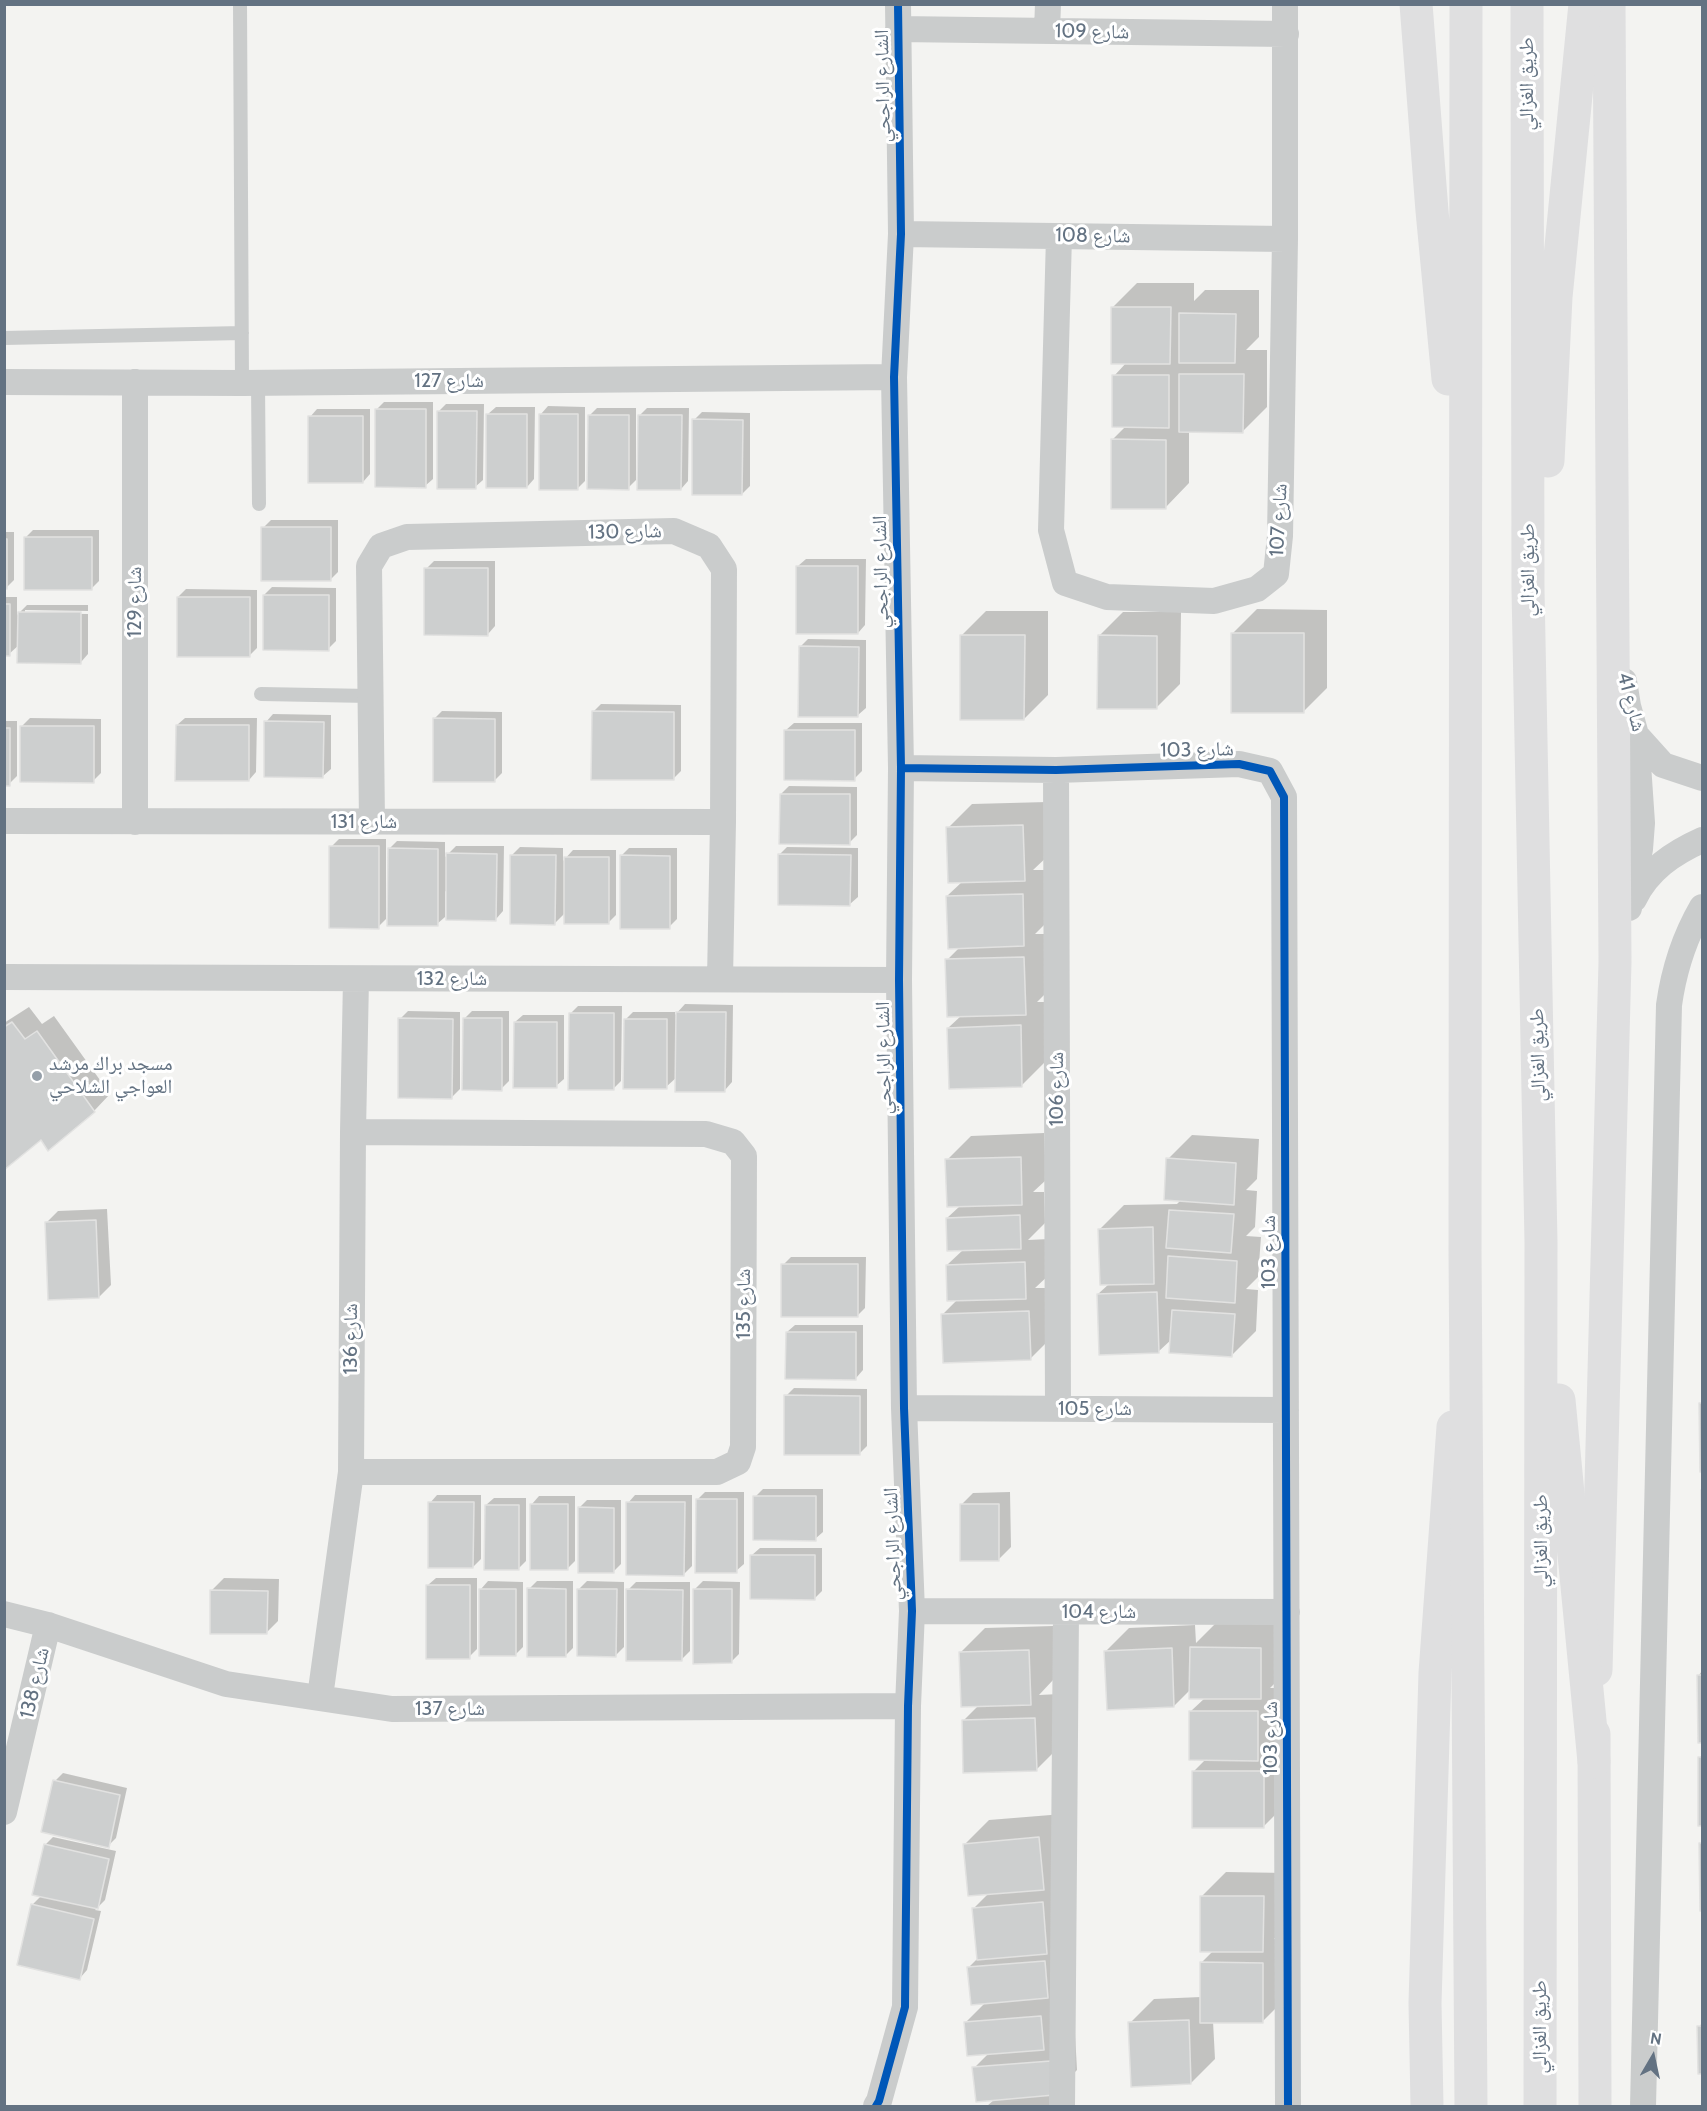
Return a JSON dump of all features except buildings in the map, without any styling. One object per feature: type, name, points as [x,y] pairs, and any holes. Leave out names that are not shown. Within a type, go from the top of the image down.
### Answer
[{"type":"main road","points":[[1416,4],[1431,212],[1467,575]]},
{"type":"main road","points":[[1466,4],[1465,1248],[1471,2106]]},
{"type":"main road","name":"طريق الغزالي","points":[[1527,4],[1528,590],[1541,1242],[1540,2106]]},
{"type":"main road","points":[[1528,590],[1544,516],[1550,441],[1556,297],[1585,4]]},
{"type":"main road","points":[[1595,2106],[1594,1762],[1615,962],[1609,4]]},
{"type":"main road","points":[[1541,1242],[1568,1472],[1594,1762]]},
{"type":"main road","points":[[1426,2106],[1425,2003],[1436,1673],[1465,1248]]},
{"type":"street","points":[[1047,31],[1048,4]]},
{"type":"street","name":"شارع 107","points":[[1059,236],[1051,530],[1065,583],[1107,597],[1214,601],[1257,589],[1276,574],[1280,536],[1285,239],[1285,4]]},
{"type":"street","name":"شارع 109","points":[[898,17],[1047,31],[1286,34]]},
{"type":"street","name":"الشارع الراجحي","points":[[876,2106],[905,2007],[908,1706],[912,1611],[904,1408],[899,980],[901,768],[894,377],[901,234],[898,17]]},
{"type":"street","name":"شارع 108","points":[[901,234],[1285,239]]},
{"type":"street","name":"شارع 127","points":[[4,382],[894,377]]},
{"type":"street","name":"شارع 129","points":[[135,382],[135,822]]},
{"type":"street","name":"شارع 130","points":[[372,822],[369,566],[381,546],[407,537],[674,531],[709,546],[724,569],[720,980]]},
{"type":"street","name":"شارع 41","points":[[1612,627],[1636,735],[1663,765],[1702,778]]},
{"type":"street","points":[[1615,962],[1629,908],[1640,849],[1642,823],[1636,735]]},
{"type":"street","name":"شارع 103","points":[[901,768],[1056,770],[1239,764],[1270,771],[1284,797],[1288,2106]]},
{"type":"street","name":"شارع 106","points":[[1056,770],[1058,1409]]},
{"type":"street","name":"شارع 131","points":[[4,821],[723,822]]},
{"type":"street","points":[[1629,908],[1642,883],[1656,869],[1674,855],[1702,840]]},
{"type":"street","points":[[1643,2106],[1669,1005],[1672,979],[1679,954],[1702,907]]},
{"type":"street","name":"شارع 132","points":[[4,977],[899,980]]},
{"type":"street","name":"شارع 136","points":[[320,1697],[351,1472],[352,1132],[356,978]]},
{"type":"street","name":"شارع 135","points":[[351,1472],[717,1472],[738,1462],[744,1447],[744,1156],[733,1142],[706,1134],[352,1132]]},
{"type":"street","name":"شارع 105","points":[[904,1408],[1286,1410]]},
{"type":"street","name":"شارع 104","points":[[912,1611],[1287,1612]]},
{"type":"street","points":[[1062,2106],[1066,1612]]},
{"type":"street","name":"شارع 137","points":[[4,1614],[48,1625],[226,1683],[392,1709],[908,1706]]},
{"type":"street","name":"شارع 138","points":[[6,1801],[48,1625]]},
{"type":"lane","points":[[240,4],[242,333],[250,382],[259,504]]},
{"type":"lane","points":[[4,338],[242,333]]},
{"type":"lane","points":[[261,694],[370,696]]},
{"type":"cycle path","points":[[876,2106],[905,2007],[908,1706],[912,1611],[904,1408],[899,980],[901,768],[894,377],[901,234],[898,4]]},
{"type":"cycle path","points":[[901,768],[1056,770],[1239,764],[1270,771],[1284,797],[1288,2106]]},
{"type":"place","name":"مسجد براك مرشد العواجي الشلاحي","points":[[37,1076]]}]
